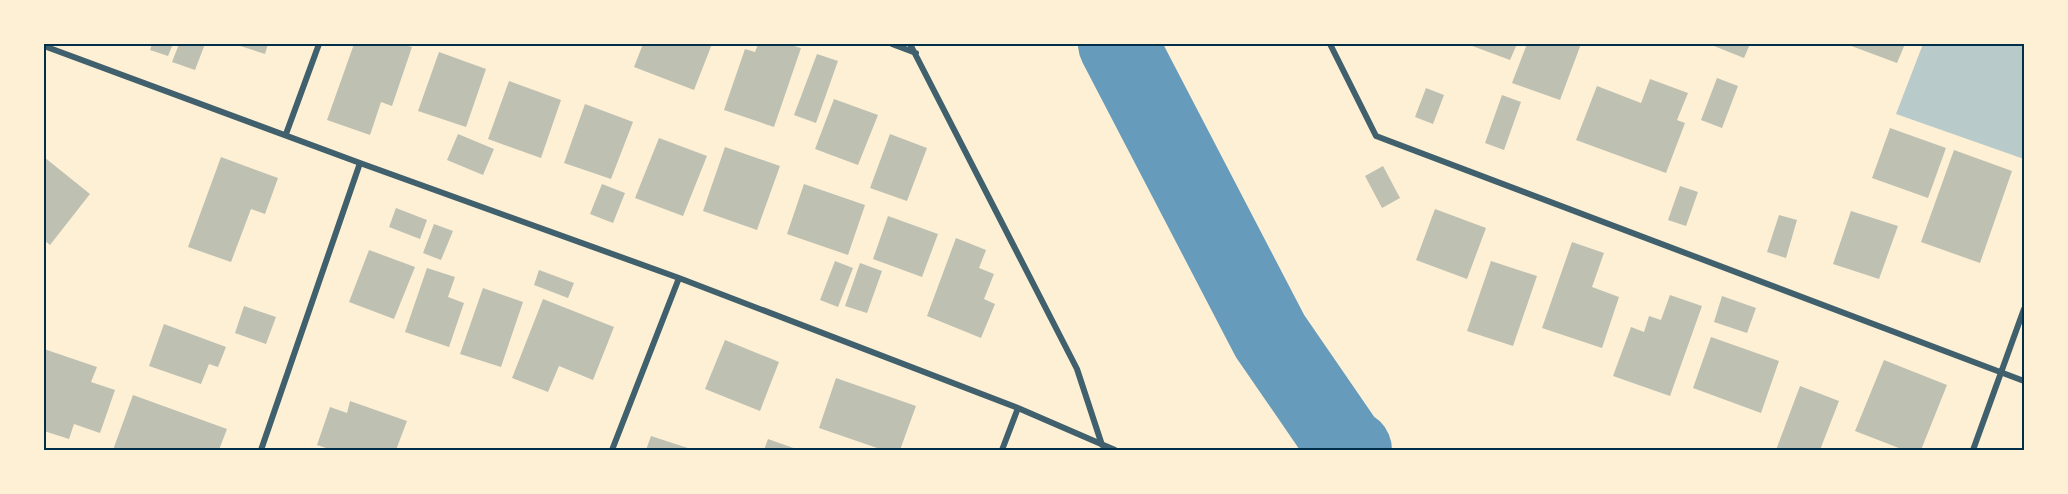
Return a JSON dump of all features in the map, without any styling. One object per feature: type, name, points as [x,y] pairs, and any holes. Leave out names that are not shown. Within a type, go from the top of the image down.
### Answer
[{"type":"street","points":[[286,134],[319,44]]},
{"type":"street","points":[[892,44],[916,53]]},
{"type":"street","points":[[910,44],[1077,369],[1102,445]]},
{"type":"street","points":[[1330,44],[1376,136],[2025,381]]},
{"type":"street","points":[[44,46],[679,278],[1018,408],[1115,450]]},
{"type":"street","points":[[261,450],[360,163]]},
{"type":"street","points":[[612,450],[679,278]]},
{"type":"street","points":[[1973,450],[2025,309]]},
{"type":"street","points":[[1002,450],[1018,408]]},
{"type":"shaded area","points":[[1923,44],[2024,44],[2024,159],[1896,114]]},
{"type":"building","points":[[152,44],[173,44],[168,56],[150,50]]},
{"type":"building","points":[[179,44],[205,44],[195,70],[172,62]]},
{"type":"building","points":[[234,44],[268,44],[265,54]]},
{"type":"building","points":[[354,44],[401,44],[412,47],[392,106],[381,102],[370,135],[327,120]]},
{"type":"building","points":[[643,44],[712,44],[694,90],[634,67]]},
{"type":"building","points":[[758,44],[787,44],[801,48],[774,127],[724,110],[745,49],[755,52]]},
{"type":"building","points":[[1467,44],[1517,44],[1510,60]]},
{"type":"building","points":[[1527,44],[1581,44],[1560,100],[1512,83]]},
{"type":"building","points":[[1709,44],[1750,44],[1744,58]]},
{"type":"building","points":[[1846,44],[1905,44],[1897,63]]},
{"type":"building","points":[[439,52],[486,69],[466,127],[418,111]]},
{"type":"building","points":[[817,54],[838,61],[816,123],[794,115]]},
{"type":"building","points":[[1717,78],[1738,86],[1722,128],[1701,120]]},
{"type":"building","points":[[1650,79],[1688,93],[1677,120],[1685,123],[1666,173],[1576,140],[1597,86],[1641,103]]},
{"type":"building","points":[[509,81],[561,100],[541,158],[488,139]]},
{"type":"building","points":[[1426,88],[1444,95],[1433,124],[1415,117]]},
{"type":"building","points":[[1502,95],[1521,102],[1504,150],[1485,143]]},
{"type":"building","points":[[834,99],[878,115],[858,165],[815,149]]},
{"type":"building","points":[[585,104],[633,122],[611,179],[564,163]]},
{"type":"building","points":[[1890,128],[1946,148],[1928,198],[1872,178]]},
{"type":"building","points":[[458,134],[494,149],[483,175],[447,160]]},
{"type":"building","points":[[890,134],[927,148],[907,201],[870,188]]},
{"type":"building","points":[[659,138],[707,156],[683,216],[635,198]]},
{"type":"building","points":[[725,147],[780,166],[757,230],[703,211]]},
{"type":"building","points":[[1954,150],[2012,171],[1980,263],[1921,242]]},
{"type":"building","points":[[44,157],[90,194],[50,245],[44,240]]},
{"type":"building","points":[[221,157],[278,178],[265,214],[251,209],[231,262],[188,247]]},
{"type":"building","points":[[1383,166],[1400,198],[1382,208],[1365,176]]},
{"type":"building","points":[[602,184],[625,193],[613,223],[590,214]]},
{"type":"building","points":[[804,184],[865,205],[848,255],[787,234]]},
{"type":"building","points":[[1680,186],[1698,192],[1686,226],[1668,220]]},
{"type":"building","points":[[396,208],[427,220],[420,239],[389,227]]},
{"type":"building","points":[[1435,209],[1486,228],[1467,279],[1416,260]]},
{"type":"building","points":[[1851,211],[1898,226],[1879,279],[1833,264]]},
{"type":"building","points":[[1779,215],[1797,220],[1786,258],[1767,252]]},
{"type":"building","points":[[888,216],[938,234],[922,277],[873,259]]},
{"type":"building","points":[[434,224],[453,231],[441,260],[423,253]]},
{"type":"building","points":[[956,238],[986,250],[979,268],[994,274],[984,299],[995,304],[981,338],[927,316]]},
{"type":"building","points":[[1572,242],[1604,253],[1592,287],[1619,297],[1602,348],[1542,328]]},
{"type":"building","points":[[369,250],[415,267],[394,319],[349,302]]},
{"type":"building","points":[[835,261],[853,268],[838,307],[820,300]]},
{"type":"building","points":[[1491,261],[1537,276],[1513,346],[1467,331]]},
{"type":"building","points":[[860,263],[882,271],[867,313],[845,306]]},
{"type":"building","points":[[427,268],[455,277],[448,297],[464,303],[449,347],[405,332]]},
{"type":"building","points":[[539,270],[574,283],[568,298],[534,285]]},
{"type":"building","points":[[483,288],[523,302],[501,367],[460,354]]},
{"type":"building","points":[[1670,295],[1702,306],[1670,396],[1613,376],[1631,327],[1644,332],[1649,316],[1661,320]]},
{"type":"building","points":[[1722,296],[1756,308],[1747,333],[1714,322]]},
{"type":"building","points":[[543,299],[614,327],[593,380],[559,366],[548,392],[512,378]]},
{"type":"building","points":[[244,306],[276,317],[266,344],[235,333]]},
{"type":"building","points":[[164,324],[226,347],[218,367],[209,364],[201,384],[149,366]]},
{"type":"building","points":[[1711,337],[1779,361],[1761,413],[1693,388]]},
{"type":"building","points":[[725,340],[779,362],[760,411],[705,389]]},
{"type":"building","points":[[44,349],[97,367],[91,382],[115,390],[100,433],[74,424],[69,439],[44,431]]},
{"type":"building","points":[[1884,360],[1947,385],[1921,450],[1904,450],[1855,431]]},
{"type":"building","points":[[836,378],[916,406],[900,450],[883,450],[819,428]]},
{"type":"building","points":[[1800,386],[1839,401],[1820,450],[1776,450]]},
{"type":"building","points":[[133,395],[227,429],[219,450],[113,450]]},
{"type":"building","points":[[350,401],[407,421],[396,450],[332,450],[317,445],[330,407],[347,413]]},
{"type":"building","points":[[651,436],[694,450],[646,450]]},
{"type":"building","points":[[768,439],[799,450],[764,450]]},
{"type":"waterway","points":[[1118,44],[1270,336],[1347,448],[1352,450]]}]
